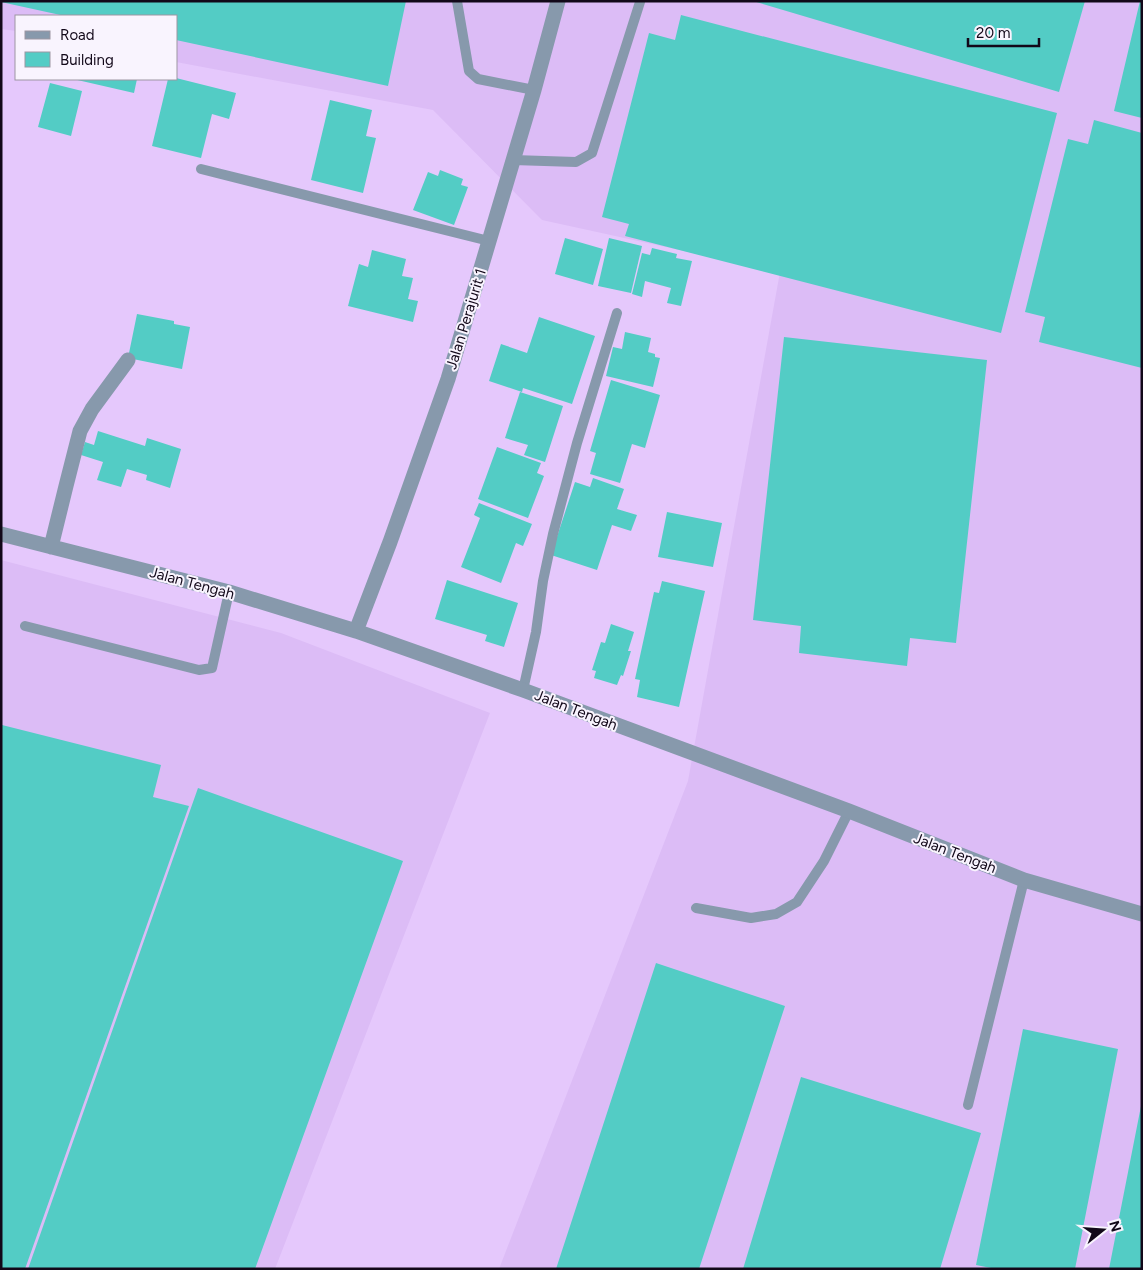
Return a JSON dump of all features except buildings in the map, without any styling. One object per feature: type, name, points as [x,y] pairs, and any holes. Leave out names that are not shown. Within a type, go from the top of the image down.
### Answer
[{"type":"street","name":"Jalan Perajurit 1","points":[[356,631],[438,406],[534,90],[558,1]]},
{"type":"street","points":[[51,547],[80,432],[92,409],[128,360]]},
{"type":"street","name":"Jalan Tengah","points":[[1,534],[229,592],[356,631],[523,690],[848,811],[1024,880],[1142,914]]},
{"type":"lane","points":[[457,1],[469,71],[478,79],[534,90]]},
{"type":"lane","points":[[513,160],[576,162],[592,153],[640,2]]},
{"type":"lane","points":[[201,169],[489,241]]},
{"type":"lane","points":[[523,690],[536,632],[543,581],[553,534],[577,443],[617,313]]},
{"type":"lane","points":[[24,626],[199,670],[212,668],[229,592]]},
{"type":"lane","points":[[696,908],[751,918],[776,914],[797,902],[824,861],[848,811]]},
{"type":"lane","points":[[968,1104],[1024,880]]},
{"type":"shaded area","points":[[1,1],[1142,1],[1142,1269],[499,1269],[688,781],[780,272],[542,220],[433,110],[178,62],[178,15],[15,15],[15,31],[1,29]]},
{"type":"shaded area","points":[[1,560],[281,633],[490,713],[275,1269],[1,1269]]}]
